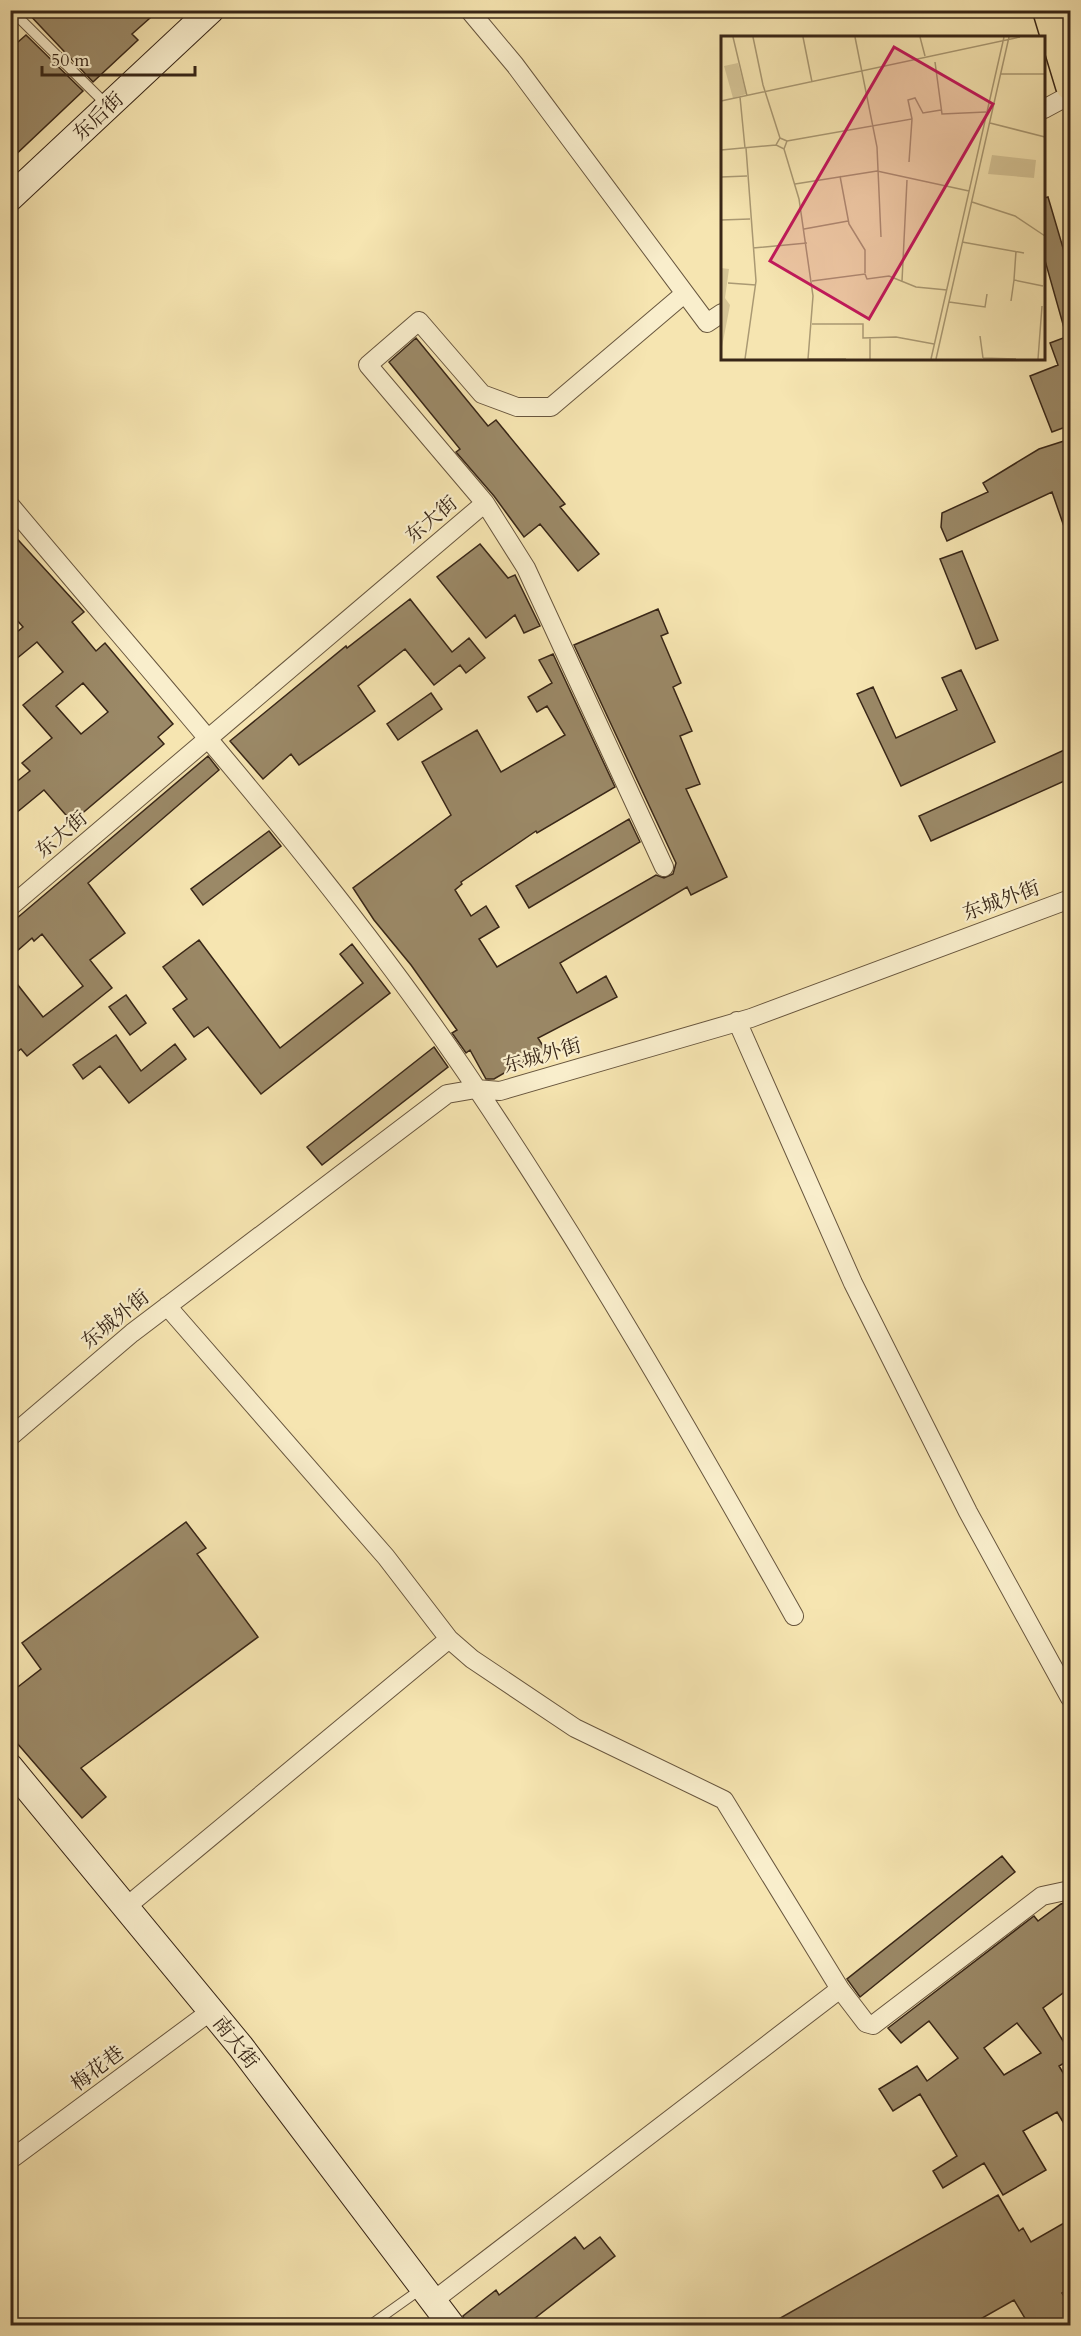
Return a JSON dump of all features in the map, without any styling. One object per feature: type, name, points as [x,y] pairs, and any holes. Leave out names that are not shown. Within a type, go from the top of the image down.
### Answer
[{"type":"main road","points":[[1047,10],[1071,87]]},
{"type":"street","name":"东后街","points":[[10,198],[211,10]]},
{"type":"street","points":[[469,10],[515,65],[707,323],[721,314]]},
{"type":"street","points":[[1045,108],[1071,95]]},
{"type":"street","name":"东大街","points":[[10,907],[485,503],[368,365],[419,321],[482,394],[517,407],[551,407],[684,294]]},
{"type":"street","points":[[485,503],[526,568],[664,867]]},
{"type":"street","points":[[10,505],[337,897],[476,1089],[670,1395],[794,1616]]},
{"type":"street","name":"东城外街","points":[[10,1437],[167,1306],[447,1094],[476,1089],[500,1091],[737,1021],[1071,899]]},
{"type":"street","points":[[737,1021],[853,1283],[968,1512],[1071,1698]]},
{"type":"street","points":[[167,1306],[386,1557],[449,1639],[472,1659],[575,1728],[724,1800],[840,1989],[866,2023],[873,2025],[1042,1896],[1071,1890]]},
{"type":"street","points":[[126,1907],[449,1639]]},
{"type":"street","name":"南大街","points":[[10,1767],[211,2011],[452,2325]]},
{"type":"street","points":[[428,2294],[840,1989]]},
{"type":"street","name":"梅花巷","points":[[10,2160],[211,2011]]},
{"type":"lane","points":[[11,10],[108,106]]},
{"type":"lane","points":[[369,2325],[428,2294]]},
{"type":"building","points":[[25,10],[159,10],[132,34],[138,40],[93,82]]},
{"type":"building","points":[[26,35],[83,91],[10,160],[10,49]]},
{"type":"building","points":[[1048,197],[1071,275],[1071,334],[1066,335],[1045,261],[1045,198]]},
{"type":"building","points":[[1071,335],[1071,425],[1052,432],[1030,376],[1058,365],[1050,343]]},
{"type":"building","points":[[416,338],[488,426],[496,420],[565,504],[560,507],[599,554],[578,571],[540,524],[524,537],[494,496],[456,452],[460,449],[389,362]]},
{"type":"building","points":[[1064,441],[1071,458],[1071,538],[1068,538],[1052,492],[947,541],[941,527],[942,513],[988,492],[983,483],[1039,449]]},
{"type":"building","points":[[10,531],[84,612],[72,622],[96,651],[105,643],[173,724],[158,737],[164,744],[72,822],[44,790],[10,818],[10,787],[30,771],[22,763],[52,738],[23,705],[63,672],[37,642],[10,664],[10,638],[23,627],[10,612]],"holes":[[[83,683],[108,712],[81,734],[56,706]]]},
{"type":"building","points":[[480,544],[508,578],[515,575],[540,626],[524,633],[515,615],[486,638],[437,577]]},
{"type":"building","points":[[962,551],[998,640],[976,649],[940,559]]},
{"type":"building","points":[[410,599],[452,652],[469,638],[485,658],[466,673],[460,665],[434,685],[405,649],[358,686],[375,711],[299,765],[291,754],[263,779],[230,741],[346,646],[347,648]]},
{"type":"building","points":[[658,609],[668,633],[661,636],[681,683],[673,687],[692,731],[680,736],[700,784],[686,789],[727,877],[691,895],[687,887],[560,963],[577,993],[606,976],[617,997],[538,1038],[545,1049],[494,1079],[486,1079],[470,1050],[466,1053],[452,1033],[457,1030],[411,965],[374,920],[353,888],[451,815],[422,762],[477,730],[501,772],[565,735],[547,706],[537,712],[528,697],[552,683],[539,660],[553,654],[615,787],[537,833],[536,831],[461,882],[462,884],[455,890],[471,916],[486,906],[499,927],[479,939],[497,967],[656,875],[664,878],[673,874],[676,863],[574,645]]},
{"type":"building","points":[[961,670],[995,742],[901,786],[857,694],[873,687],[896,738],[957,710],[942,678]]},
{"type":"building","points":[[431,693],[442,709],[398,740],[387,724]]},
{"type":"building","points":[[1071,747],[1071,778],[931,841],[919,816]]},
{"type":"building","points":[[208,756],[219,770],[88,883],[125,933],[90,960],[112,988],[27,1056],[21,1049],[10,1057],[10,975],[43,1017],[83,986],[42,934],[34,941],[32,938],[10,957],[10,924]]},
{"type":"building","points":[[629,819],[640,842],[529,908],[516,886]]},
{"type":"building","points":[[269,831],[281,846],[203,905],[191,889]]},
{"type":"building","points":[[199,940],[280,1048],[363,983],[340,954],[352,944],[390,993],[261,1094],[208,1027],[194,1037],[173,1009],[187,999],[163,967]]},
{"type":"building","points":[[126,995],[146,1023],[130,1035],[109,1007]]},
{"type":"building","points":[[116,1035],[141,1071],[175,1044],[186,1059],[129,1103],[100,1066],[83,1079],[73,1065]]},
{"type":"building","points":[[434,1047],[448,1067],[322,1165],[307,1147]]},
{"type":"building","points":[[186,1522],[206,1548],[197,1554],[258,1637],[81,1768],[106,1797],[82,1818],[10,1735],[10,1693],[41,1669],[22,1643]]},
{"type":"building","points":[[1002,1856],[1015,1872],[860,1997],[847,1979]]},
{"type":"building","points":[[1071,1901],[1071,1987],[1043,2008],[1071,2054],[1071,2059],[1059,2066],[1071,2086],[1071,2135],[1057,2112],[1023,2131],[1046,2170],[1003,2195],[984,2163],[943,2188],[933,2171],[957,2156],[920,2094],[893,2111],[879,2089],[917,2066],[927,2081],[958,2058],[929,2021],[901,2043],[888,2028],[1034,1916],[1038,1921],[1061,1904]],"holes":[[[1017,2023],[1041,2053],[1004,2075],[984,2048]]]},
{"type":"building","points":[[998,2195],[1019,2231],[1023,2228],[1031,2242],[1071,2219],[1071,2288],[1062,2293],[1071,2307],[1071,2325],[1029,2325],[1014,2300],[970,2325],[768,2325]]},
{"type":"building","points":[[575,2237],[584,2249],[600,2237],[615,2256],[526,2325],[467,2325],[463,2316],[496,2290],[499,2295]]}]
